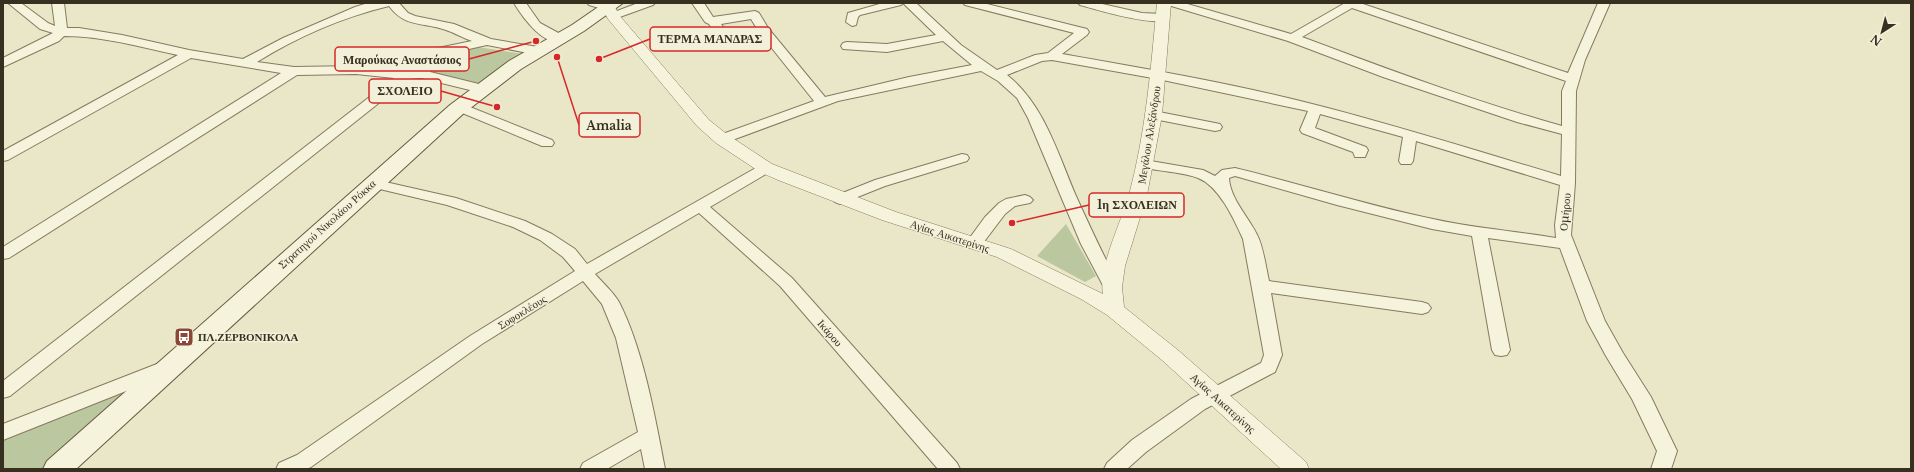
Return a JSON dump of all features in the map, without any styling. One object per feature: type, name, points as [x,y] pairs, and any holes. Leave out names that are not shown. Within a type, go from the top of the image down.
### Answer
[{"type":"main road","name":"Στρατηγού Νικολάου Ρόκκα","points":[[57,469],[372,183],[482,88],[608,7]]},
{"type":"street","points":[[14,3],[44,26],[61,32],[79,32],[122,39],[189,54],[294,71],[356,70],[413,75],[482,88]]},
{"type":"street","points":[[3,63],[55,38],[61,32],[62,25],[58,13],[58,3]]},
{"type":"street","points":[[244,64],[281,43],[306,32],[368,6],[386,3]]},
{"type":"street","points":[[393,3],[401,14],[408,18],[452,28],[488,42],[538,51]]},
{"type":"street","points":[[520,3],[527,14],[544,33],[560,39]]},
{"type":"street","points":[[608,7],[650,3]]},
{"type":"street","points":[[698,3],[709,20],[716,21],[754,15],[763,29],[822,102]]},
{"type":"street","points":[[852,22],[852,15],[856,13],[909,3],[945,37],[984,67],[997,74],[1022,96],[1035,118],[1089,244],[1112,287]]},
{"type":"street","points":[[969,3],[1084,32],[1052,56]]},
{"type":"street","points":[[1084,3],[1142,17],[1163,11]]},
{"type":"street","points":[[1172,3],[1292,38],[1388,74],[1522,119],[1569,132]]},
{"type":"street","points":[[1292,38],[1352,3],[1389,18],[1572,79]]},
{"type":"street","name":"Ομήρου","points":[[1604,3],[1572,79],[1569,91],[1568,183],[1563,225],[1565,244],[1596,321],[1615,356],[1641,397],[1664,460]]},
{"type":"street","name":"Αγίας Αικατερίνης","points":[[608,7],[703,123],[722,139],[766,168],[840,199],[1004,253],[1042,270],[1088,294],[1114,310],[1216,396],[1296,469]]},
{"type":"street","name":"Μεγάλου Αλεξάνδρου","points":[[1114,310],[1112,287],[1115,266],[1138,195],[1154,115],[1163,11]]},
{"type":"street","points":[[716,21],[715,23],[728,42]]},
{"type":"street","points":[[847,46],[887,48],[945,37]]},
{"type":"street","points":[[3,391],[413,75],[442,51],[488,42]]},
{"type":"street","points":[[3,156],[189,54]]},
{"type":"street","points":[[997,74],[1039,58],[1052,56],[1158,75],[1316,108],[1568,183]]},
{"type":"street","points":[[722,139],[822,102],[902,82],[984,67]]},
{"type":"street","points":[[3,254],[294,71]]},
{"type":"street","points":[[460,107],[547,143]]},
{"type":"street","points":[[1316,108],[1307,130],[1361,150],[1360,154]]},
{"type":"street","points":[[1154,115],[1215,128]]},
{"type":"street","points":[[1406,161],[1410,135]]},
{"type":"street","points":[[840,199],[880,183],[962,158]]},
{"type":"street","points":[[1114,469],[1139,446],[1176,418],[1198,404],[1216,396],[1268,367],[1273,355],[1262,286],[1251,239],[1243,222],[1222,188],[1203,174],[1145,164]]},
{"type":"street","name":"Σοφοκλέους","points":[[286,469],[304,461],[476,340],[586,272],[766,168]]},
{"type":"street","points":[[1222,188],[1222,177],[1227,173],[1236,172],[1342,202],[1432,224],[1565,244]]},
{"type":"street","points":[[372,183],[451,201],[519,224],[546,238],[568,253],[586,272],[610,302],[625,338],[649,435],[655,469]]},
{"type":"street","points":[[974,243],[989,222],[1001,210],[1010,203],[1026,200]]},
{"type":"street","name":"Ικάρου","points":[[700,206],[786,282],[950,469]]},
{"type":"street","points":[[1478,231],[1501,350]]},
{"type":"street","points":[[1262,286],[1422,308]]},
{"type":"street","points":[[3,432],[170,366]]},
{"type":"street","points":[[590,469],[649,435]]},
{"type":"green space","points":[[478,47],[523,54],[478,83],[429,73],[447,53]]},
{"type":"green space","points":[[1066,224],[1096,276],[1085,282],[1037,256]]},
{"type":"green space","points":[[146,381],[49,469],[3,469],[3,437]]},
{"type":"place","name":"Μαρούκας Αναστάσιος","points":[[536,41]]},
{"type":"place","name":"Amalia","points":[[557,57]]},
{"type":"place","name":"ΤΕΡΜΑ ΜΑΝΔΡΑΣ","points":[[599,59]]},
{"type":"place","name":"ΣΧΟΛΕΙΟ","points":[[497,107]]},
{"type":"place","name":"1η ΣΧΟΛΕΙΩΝ","points":[[1012,223]]},
{"type":"place","name":"ΠΛ.ΖΕΡΒΟΝΙΚΟΛΑ","points":[[184,337]]}]
